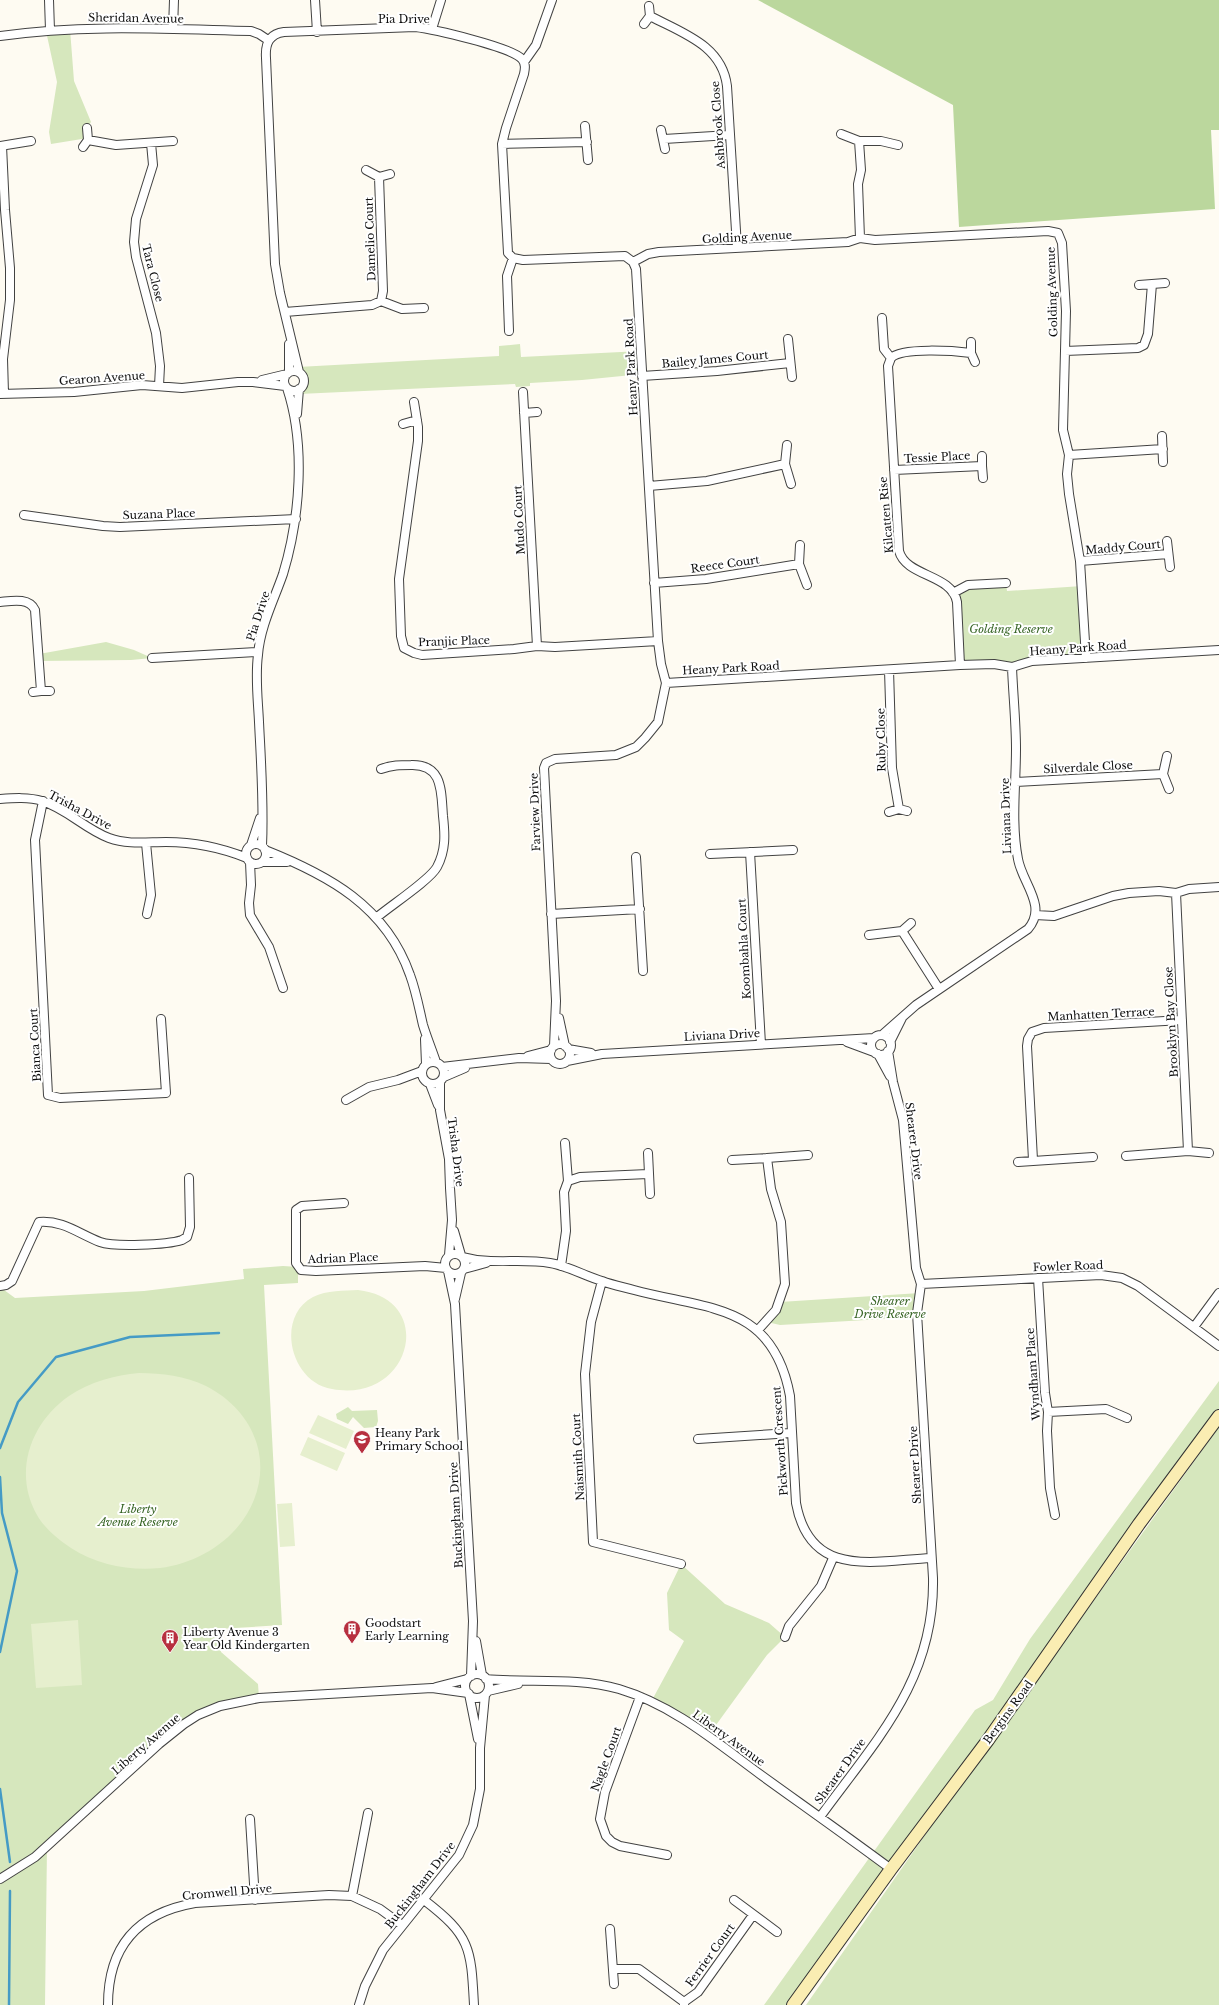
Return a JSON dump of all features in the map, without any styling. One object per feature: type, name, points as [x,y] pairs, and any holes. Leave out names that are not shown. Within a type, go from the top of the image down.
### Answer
[{"type":"main road","name":"Bergins Road","points":[[793,2005],[891,1869],[988,1740],[1139,1524],[1219,1416]]},
{"type":"street","points":[[49,0],[50,30]]},
{"type":"street","points":[[173,29],[174,0]]},
{"type":"street","points":[[315,0],[317,32]]},
{"type":"street","points":[[432,29],[440,0]]},
{"type":"street","points":[[552,0],[536,45],[524,62],[524,74],[502,144],[506,246],[508,253],[513,258],[523,260],[621,255],[628,257],[633,262]]},
{"type":"street","points":[[644,24],[650,16],[649,6]]},
{"type":"street","name":"Ashbrook Close","points":[[650,16],[702,44],[719,61],[726,80],[737,248]]},
{"type":"street","name":"Sheridan Avenue","points":[[0,36],[50,30],[114,27],[251,31],[268,40]]},
{"type":"street","name":"Pia Drive","points":[[268,40],[278,33],[409,28],[432,29],[514,54],[524,62]]},
{"type":"street","points":[[268,40],[266,47],[266,58],[275,264],[299,372],[304,380],[299,389],[292,391],[286,387],[284,379],[288,373],[289,329]]},
{"type":"street","points":[[586,126],[588,160]]},
{"type":"street","points":[[87,128],[86,144],[116,145],[173,141]]},
{"type":"street","points":[[661,130],[665,149]]},
{"type":"street","points":[[841,134],[859,141],[881,140],[898,146]]},
{"type":"street","points":[[664,139],[730,135]]},
{"type":"street","points":[[2,393],[3,359],[10,282],[1,146],[31,141]]},
{"type":"street","points":[[859,141],[861,170],[858,184],[860,238]]},
{"type":"street","points":[[502,144],[587,142]]},
{"type":"street","name":"Tara Close","points":[[151,143],[152,164],[136,219],[134,242],[136,257],[156,333],[160,366],[159,386]]},
{"type":"street","points":[[366,170],[379,177],[390,174]]},
{"type":"street","name":"Damelio Court","points":[[379,177],[384,291],[381,301]]},
{"type":"street","name":"Golding Avenue","points":[[633,262],[654,253],[848,242],[860,238],[875,240],[1055,231],[1060,236],[1062,243],[1066,311],[1064,430],[1069,455],[1067,474],[1080,561],[1086,658]]},
{"type":"street","points":[[509,331],[507,276],[513,258]]},
{"type":"street","name":"Heany Park Road","points":[[633,262],[636,269],[658,641],[661,664],[666,683],[994,664],[1012,667],[1032,661],[1219,650]]},
{"type":"street","points":[[1139,285],[1165,283]]},
{"type":"street","points":[[1065,351],[1138,348],[1144,345],[1148,334],[1152,284]]},
{"type":"street","points":[[285,312],[372,306],[381,301],[402,309],[424,308]]},
{"type":"street","points":[[882,318],[884,349],[891,358],[900,353],[948,350],[971,352]]},
{"type":"street","points":[[788,339],[792,377]]},
{"type":"street","points":[[971,342],[971,352],[975,362]]},
{"type":"street","name":"Kilcatten Rise","points":[[891,358],[888,366],[898,546],[901,558],[947,587],[953,593]]},
{"type":"street","name":"Bailey James Court","points":[[642,376],[717,371],[790,363]]},
{"type":"street","points":[[288,373],[299,372]]},
{"type":"street","name":"Gearon Avenue","points":[[2,393],[74,392],[113,387],[159,386],[182,388],[253,382],[288,373]]},
{"type":"street","name":"Gearon Avenue","points":[[253,382],[286,387]]},
{"type":"street","name":"Pia Drive","points":[[264,848],[257,682],[258,652],[263,629],[286,563],[296,519],[298,484],[296,433],[293,406],[286,387]]},
{"type":"street","name":"Pia Drive","points":[[296,433],[299,389]]},
{"type":"street","name":"Mudo Court","points":[[523,392],[537,646]]},
{"type":"street","name":"Pranjic Place","points":[[414,402],[418,441],[399,579],[402,645],[411,652],[422,654],[514,649],[537,646],[555,647],[658,641]]},
{"type":"street","points":[[524,413],[537,412]]},
{"type":"street","points":[[403,424],[417,420]]},
{"type":"street","points":[[1162,436],[1163,462]]},
{"type":"street","points":[[786,445],[785,464],[791,484]]},
{"type":"street","points":[[1069,455],[1162,449]]},
{"type":"street","name":"Tessie Place","points":[[982,456],[983,478]]},
{"type":"street","points":[[649,486],[707,481],[785,464]]},
{"type":"street","name":"Tessie Place","points":[[894,470],[982,466]]},
{"type":"street","name":"Suzana Place","points":[[24,515],[120,527],[296,519]]},
{"type":"street","name":"Maddy Court","points":[[1167,542],[1170,567]]},
{"type":"street","points":[[800,545],[799,564],[807,585]]},
{"type":"street","name":"Maddy Court","points":[[1080,561],[1168,554]]},
{"type":"street","name":"Reece Court","points":[[654,583],[706,579],[799,564]]},
{"type":"street","points":[[960,666],[956,602],[953,593],[968,585],[1006,583]]},
{"type":"street","points":[[0,602],[21,601],[33,606],[36,614],[46,691],[33,692]]},
{"type":"street","points":[[152,658],[258,652]]},
{"type":"street","name":"Liviana Drive","points":[[1012,667],[1016,738],[1015,782],[1017,854],[1019,866],[1034,898],[1036,915]]},
{"type":"street","name":"Ruby Close","points":[[890,670],[892,768],[899,809]]},
{"type":"street","name":"Farview Drive","points":[[552,1048],[556,1002],[543,776],[545,766],[548,762],[555,759],[616,755],[636,747],[646,738],[658,722],[666,683]]},
{"type":"street","points":[[1167,756],[1163,774],[1169,789]]},
{"type":"street","points":[[376,918],[436,869],[443,854],[445,835],[439,781],[432,771],[422,765],[393,765],[381,769]]},
{"type":"street","name":"Silverdale Close","points":[[1015,782],[1163,774]]},
{"type":"street","name":"Trisha Drive","points":[[0,799],[28,799],[42,801],[100,834],[120,841],[146,843],[176,842],[220,849],[248,860]]},
{"type":"street","name":"Bianca Court","points":[[42,801],[35,840],[48,1095],[60,1098],[166,1093],[161,1019]]},
{"type":"street","name":"Pia Drive","points":[[250,846],[263,808]]},
{"type":"street","points":[[889,812],[899,809],[907,812]]},
{"type":"street","points":[[146,843],[151,895],[147,914]]},
{"type":"street","points":[[283,988],[269,947],[250,915],[249,903],[251,885],[246,852],[250,846],[257,844],[340,886],[354,896],[376,918],[400,951],[410,973],[424,1026],[439,1065]]},
{"type":"street","name":"Trisha Drive","points":[[220,849],[250,846]]},
{"type":"street","points":[[251,885],[261,863],[266,856],[264,848]]},
{"type":"street","points":[[710,854],[793,850]]},
{"type":"street","name":"Koombahla Court","points":[[750,852],[761,1044]]},
{"type":"street","points":[[636,857],[643,971]]},
{"type":"street","points":[[248,860],[261,863],[292,862]]},
{"type":"street","points":[[904,1014],[890,1042],[888,1051],[884,1054],[876,1053],[871,1046],[878,1037],[904,1014],[1028,929],[1036,915],[1054,916],[1113,896],[1129,893],[1159,891],[1176,893],[1189,889],[1219,887]]},
{"type":"street","name":"Brooklyn Bay Close","points":[[1176,893],[1188,1151]]},
{"type":"street","points":[[552,914],[640,909]]},
{"type":"street","points":[[869,935],[902,931],[911,923]]},
{"type":"street","points":[[902,931],[939,989]]},
{"type":"street","name":"Farview Drive","points":[[556,1002],[566,1048]]},
{"type":"street","name":"Manhatten Terrace","points":[[1033,1160],[1027,1046],[1028,1039],[1032,1032],[1044,1028],[1182,1020]]},
{"type":"street","points":[[424,1026],[424,1068]]},
{"type":"street","points":[[878,1037],[887,1037],[890,1042]]},
{"type":"street","name":"Liviana Drive","points":[[567,1061],[602,1054],[878,1037]]},
{"type":"street","name":"Liviana Drive","points":[[843,1040],[876,1053]]},
{"type":"street","points":[[346,1100],[369,1087],[398,1080],[424,1068],[439,1065],[475,1064],[519,1058],[552,1048],[559,1044],[566,1048],[570,1055],[567,1061],[559,1064],[551,1059],[519,1058]]},
{"type":"street","points":[[551,1059],[552,1048]]},
{"type":"street","name":"Liviana Drive","points":[[566,1048],[602,1054]]},
{"type":"street","name":"Shearer Drive","points":[[820,1818],[895,1713],[917,1672],[926,1647],[931,1617],[933,1587],[917,1313],[921,1284],[916,1268],[903,1120],[888,1051]]},
{"type":"street","name":"Shearer Drive","points":[[876,1053],[894,1082]]},
{"type":"street","points":[[398,1080],[427,1083],[442,1080],[475,1064]]},
{"type":"street","name":"Trisha Drive","points":[[439,1065],[442,1080],[440,1110],[449,1159],[452,1220],[447,1264]]},
{"type":"street","name":"Trisha Drive","points":[[424,1068],[427,1083],[440,1110]]},
{"type":"street","points":[[561,1266],[566,1231],[564,1192],[568,1181],[565,1144]]},
{"type":"street","points":[[1126,1156],[1188,1151],[1209,1153]]},
{"type":"street","points":[[648,1153],[650,1194]]},
{"type":"street","points":[[732,1160],[808,1156]]},
{"type":"street","points":[[1018,1162],[1093,1157]]},
{"type":"street","points":[[758,1330],[776,1310],[785,1284],[781,1222],[769,1183],[767,1158]]},
{"type":"street","points":[[568,1181],[580,1178],[648,1174]]},
{"type":"street","points":[[0,1286],[6,1285],[12,1281],[39,1222],[48,1221],[72,1227],[99,1241],[110,1244],[182,1240],[190,1233],[189,1178]]},
{"type":"street","name":"Adrian Place","points":[[344,1203],[302,1206],[296,1210],[296,1263],[301,1270],[316,1271],[447,1264]]},
{"type":"street","name":"Trisha Drive","points":[[452,1220],[462,1256]]},
{"type":"street","points":[[455,1253],[462,1256],[466,1263],[462,1271],[455,1274],[447,1264],[455,1253]]},
{"type":"street","name":"Pickworth Crescent","points":[[462,1256],[491,1262],[531,1261],[561,1266],[602,1281],[675,1301],[724,1311],[746,1322],[758,1330],[774,1348],[782,1362],[790,1396],[796,1503],[799,1520],[805,1533],[812,1542],[833,1558],[857,1561],[931,1558]]},
{"type":"street","name":"Pickworth Crescent","points":[[462,1271],[491,1262]]},
{"type":"street","name":"Buckingham Drive","points":[[447,1264],[455,1304],[474,1630],[484,1677]]},
{"type":"street","name":"Buckingham Drive","points":[[455,1304],[462,1271]]},
{"type":"street","name":"Fowler Road","points":[[921,1284],[1101,1275],[1122,1278],[1138,1286],[1219,1346]]},
{"type":"street","name":"Wyndham Place","points":[[1038,1278],[1045,1393],[1048,1412],[1050,1488],[1055,1515]]},
{"type":"street","name":"Naismith Court","points":[[602,1281],[590,1322],[585,1374],[593,1542],[681,1564]]},
{"type":"street","points":[[1194,1327],[1219,1293]]},
{"type":"street","points":[[1048,1412],[1106,1409],[1127,1418]]},
{"type":"street","points":[[698,1439],[792,1433]]},
{"type":"street","points":[[786,1637],[789,1626],[821,1586],[833,1558]]},
{"type":"street","name":"Buckingham Drive","points":[[469,1678],[474,1630]]},
{"type":"street","points":[[484,1677],[489,1685],[486,1693],[475,1698],[468,1694],[465,1688],[469,1678],[484,1677]]},
{"type":"street","name":"Liberty Avenue","points":[[484,1677],[530,1682],[556,1681],[587,1683],[618,1689],[667,1709],[686,1721],[891,1869]]},
{"type":"street","name":"Liberty Avenue","points":[[0,1879],[35,1857],[159,1744],[184,1724],[209,1710],[231,1702],[259,1698],[432,1688],[469,1678]]},
{"type":"street","name":"Liberty Avenue","points":[[486,1693],[530,1682]]},
{"type":"street","name":"Liberty Avenue","points":[[432,1688],[468,1694]]},
{"type":"street","name":"Buckingham Drive","points":[[359,2005],[372,1969],[383,1950],[459,1855],[474,1825],[480,1790],[480,1748],[486,1693]]},
{"type":"street","name":"Buckingham Drive","points":[[468,1694],[480,1748]]},
{"type":"street","name":"Nagle Court","points":[[640,1697],[605,1792],[600,1819],[606,1836],[612,1842],[620,1846],[667,1855]]},
{"type":"street","points":[[352,1896],[368,1813]]},
{"type":"street","points":[[250,1819],[255,1900]]},
{"type":"street","name":"Cromwell Drive","points":[[108,2005],[110,1978],[119,1952],[128,1937],[149,1918],[165,1910],[182,1906],[255,1900],[329,1895],[352,1896],[380,1909],[402,1925]]},
{"type":"street","points":[[424,1900],[453,1924],[465,1942],[471,1963],[474,2005]]},
{"type":"street","points":[[734,1900],[777,1932]]},
{"type":"street","name":"Ferrier Court","points":[[684,2003],[698,1992],[753,1915]]},
{"type":"street","points":[[610,1929],[614,1984]]},
{"type":"street","points":[[613,1969],[639,1969],[684,2003]]},
{"type":"green space","points":[[758,0],[1219,0],[1219,130],[1211,130],[1215,209],[959,227],[953,105]]},
{"type":"green space","points":[[70,29],[74,81],[91,122],[87,128],[88,138],[51,144],[49,132],[57,82],[46,31]]},
{"type":"green space","points":[[520,344],[521,357],[641,351],[642,374],[530,383],[530,386],[516,387],[515,384],[299,394],[304,380],[298,367],[499,356],[499,346]]},
{"type":"green space","name":"Golding Reserve","points":[[1006,583],[1007,591],[1082,586],[1086,658],[960,665],[955,597],[961,588]]},
{"type":"green space","points":[[106,642],[134,650],[152,658],[131,660],[39,661],[39,654]]},
{"type":"green space","name":"Liberty Avenue Reserve","points":[[283,1266],[298,1267],[298,1283],[264,1285],[282,1625],[218,1629],[221,1652],[258,1684],[259,1698],[198,1715],[47,1847],[45,2005],[0,2005],[0,1287],[15,1298],[144,1291],[244,1279],[243,1269]]},
{"type":"green space","points":[[358,1290],[383,1297],[399,1311],[406,1329],[405,1348],[396,1367],[381,1381],[359,1389],[332,1389],[318,1384],[306,1374],[298,1362],[292,1348],[291,1333],[294,1319],[301,1306],[313,1297],[330,1292]]},
{"type":"green space","name":"Shearer Drive Reserve","points":[[920,1293],[918,1317],[780,1325],[767,1322],[780,1302]]},
{"type":"green space","points":[[139,1373],[165,1374],[182,1377],[206,1386],[224,1398],[239,1411],[250,1427],[257,1445],[260,1463],[259,1482],[253,1501],[243,1520],[227,1538],[206,1553],[184,1563],[149,1569],[114,1566],[92,1559],[71,1548],[52,1534],[40,1520],[30,1499],[26,1482],[26,1466],[29,1450],[35,1434],[55,1407],[77,1391],[94,1383],[121,1375]]},
{"type":"green space","points":[[1219,1381],[1219,1418],[793,2005],[764,2005],[975,1710],[993,1700],[1030,1639]]},
{"type":"green space","points":[[348,1407],[352,1411],[377,1410],[378,1421],[376,1427],[364,1428],[353,1417],[348,1424],[337,1419],[336,1414]]},
{"type":"green space","points":[[318,1415],[354,1431],[346,1449],[309,1433]]},
{"type":"green space","points":[[1219,1427],[1219,2005],[806,2005],[937,1818]]},
{"type":"green space","points":[[308,1437],[345,1453],[337,1471],[300,1455]]},
{"type":"green space","points":[[292,1503],[295,1546],[280,1547],[277,1504]]},
{"type":"green space","points":[[681,1564],[725,1604],[769,1623],[785,1637],[767,1655],[708,1736],[651,1702],[684,1641],[669,1630],[667,1593]]},
{"type":"green space","points":[[78,1620],[82,1685],[36,1688],[31,1624]]},
{"type":"waterway","points":[[0,1448],[18,1402],[56,1357],[130,1337],[219,1333]]},
{"type":"waterway","points":[[0,1477],[2,1513],[17,1571],[0,1652]]},
{"type":"waterway","points":[[0,1789],[10,1862]]},
{"type":"waterway","points":[[9,2005],[10,1891]]},
{"type":"place","name":"Heany Park Primary School","points":[[362,1454]]},
{"type":"place","name":"Goodstart Early Learning","points":[[352,1644]]},
{"type":"place","name":"Liberty Avenue 3 Year Old Kindergarten","points":[[170,1653]]}]
